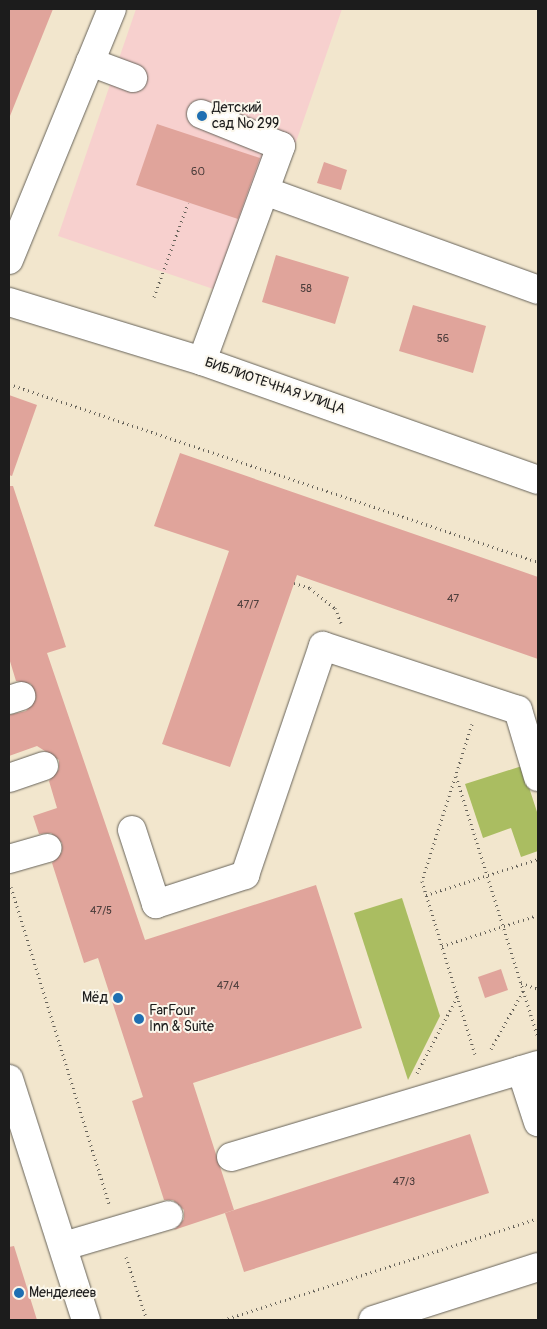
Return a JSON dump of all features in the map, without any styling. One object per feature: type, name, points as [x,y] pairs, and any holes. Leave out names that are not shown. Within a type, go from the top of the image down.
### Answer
[{"type":"street","points":[[9,260],[112,9]]},
{"type":"street","points":[[90,62],[133,78]]},
{"type":"street","points":[[201,114],[281,146],[202,360]]},
{"type":"street","points":[[265,192],[538,290]]},
{"type":"street","name":"БИБЛИОТЕЧНАЯ УЛИЦА","points":[[9,302],[202,360],[538,480]]},
{"type":"street","points":[[132,830],[156,904],[245,875],[323,646],[518,710],[538,777]]},
{"type":"street","points":[[9,778],[44,766]]},
{"type":"street","points":[[9,859],[47,848]]},
{"type":"street","points":[[231,1158],[399,1107],[482,1075],[530,1067],[538,1122]]},
{"type":"street","points":[[9,1079],[64,1246],[86,1320]]},
{"type":"street","points":[[64,1246],[118,1232],[169,1215]]},
{"type":"street","points":[[373,1320],[538,1268]]},
{"type":"path","points":[[154,297],[188,203]]},
{"type":"path","points":[[9,384],[538,562]]},
{"type":"path","points":[[294,583],[310,588],[336,608],[353,656]]},
{"type":"path","points":[[481,698],[422,881],[482,1075]]},
{"type":"path","points":[[456,776],[538,1038]]},
{"type":"path","points":[[426,895],[538,859]]},
{"type":"path","points":[[9,879],[146,1320]]},
{"type":"path","points":[[442,946],[538,915]]},
{"type":"path","points":[[521,983],[538,989]]},
{"type":"path","points":[[482,1075],[523,990]]},
{"type":"path","points":[[399,1107],[457,996]]},
{"type":"path","points":[[223,1320],[538,1218]]},
{"type":"shaded area","name":"Детский сад № 299","points":[[136,9],[342,9],[287,168],[222,292],[58,236]]},
{"type":"green space","points":[[522,766],[538,815],[538,851],[521,857],[511,828],[483,838],[465,784]]},
{"type":"green space","points":[[402,898],[440,1016],[408,1080],[354,913]]},
{"type":"building","points":[[9,9],[53,9],[10,116],[9,116]]},
{"type":"building","points":[[157,124],[260,158],[238,219],[136,185]]},
{"type":"building","points":[[324,162],[347,170],[341,190],[317,183]]},
{"type":"building","points":[[276,255],[349,277],[335,324],[262,302]]},
{"type":"building","points":[[413,305],[486,326],[473,373],[399,351]]},
{"type":"building","points":[[9,395],[37,405],[12,476],[9,475]]},
{"type":"building","points":[[180,453],[538,577],[538,659],[297,575],[230,767],[162,744],[229,551],[154,526]]},
{"type":"building","points":[[9,486],[13,486],[66,647],[47,653],[145,940],[316,885],[362,1028],[193,1083],[234,1210],[174,1230],[184,1219],[184,1210],[173,1200],[164,1200],[132,1101],[143,1097],[98,958],[84,963],[52,863],[62,852],[62,843],[51,833],[39,834],[33,816],[57,808],[49,781],[59,769],[59,760],[37,746],[9,756],[9,715],[26,711],[36,699],[31,684],[16,681],[9,658]]},
{"type":"building","points":[[501,969],[508,990],[485,998],[478,977]]},
{"type":"building","points":[[470,1134],[489,1193],[244,1272],[225,1213]]},
{"type":"building","name":"Менделеев","points":[[14,1246],[37,1320],[9,1320],[9,1247]]},
{"type":"place","name":"Детский сад № 299","points":[[202,116]]},
{"type":"place","name":"Мёд","points":[[118,998]]},
{"type":"place","name":"FarFour Inn & Suite","points":[[139,1019]]},
{"type":"place","name":"Менделеев","points":[[19,1293]]}]
